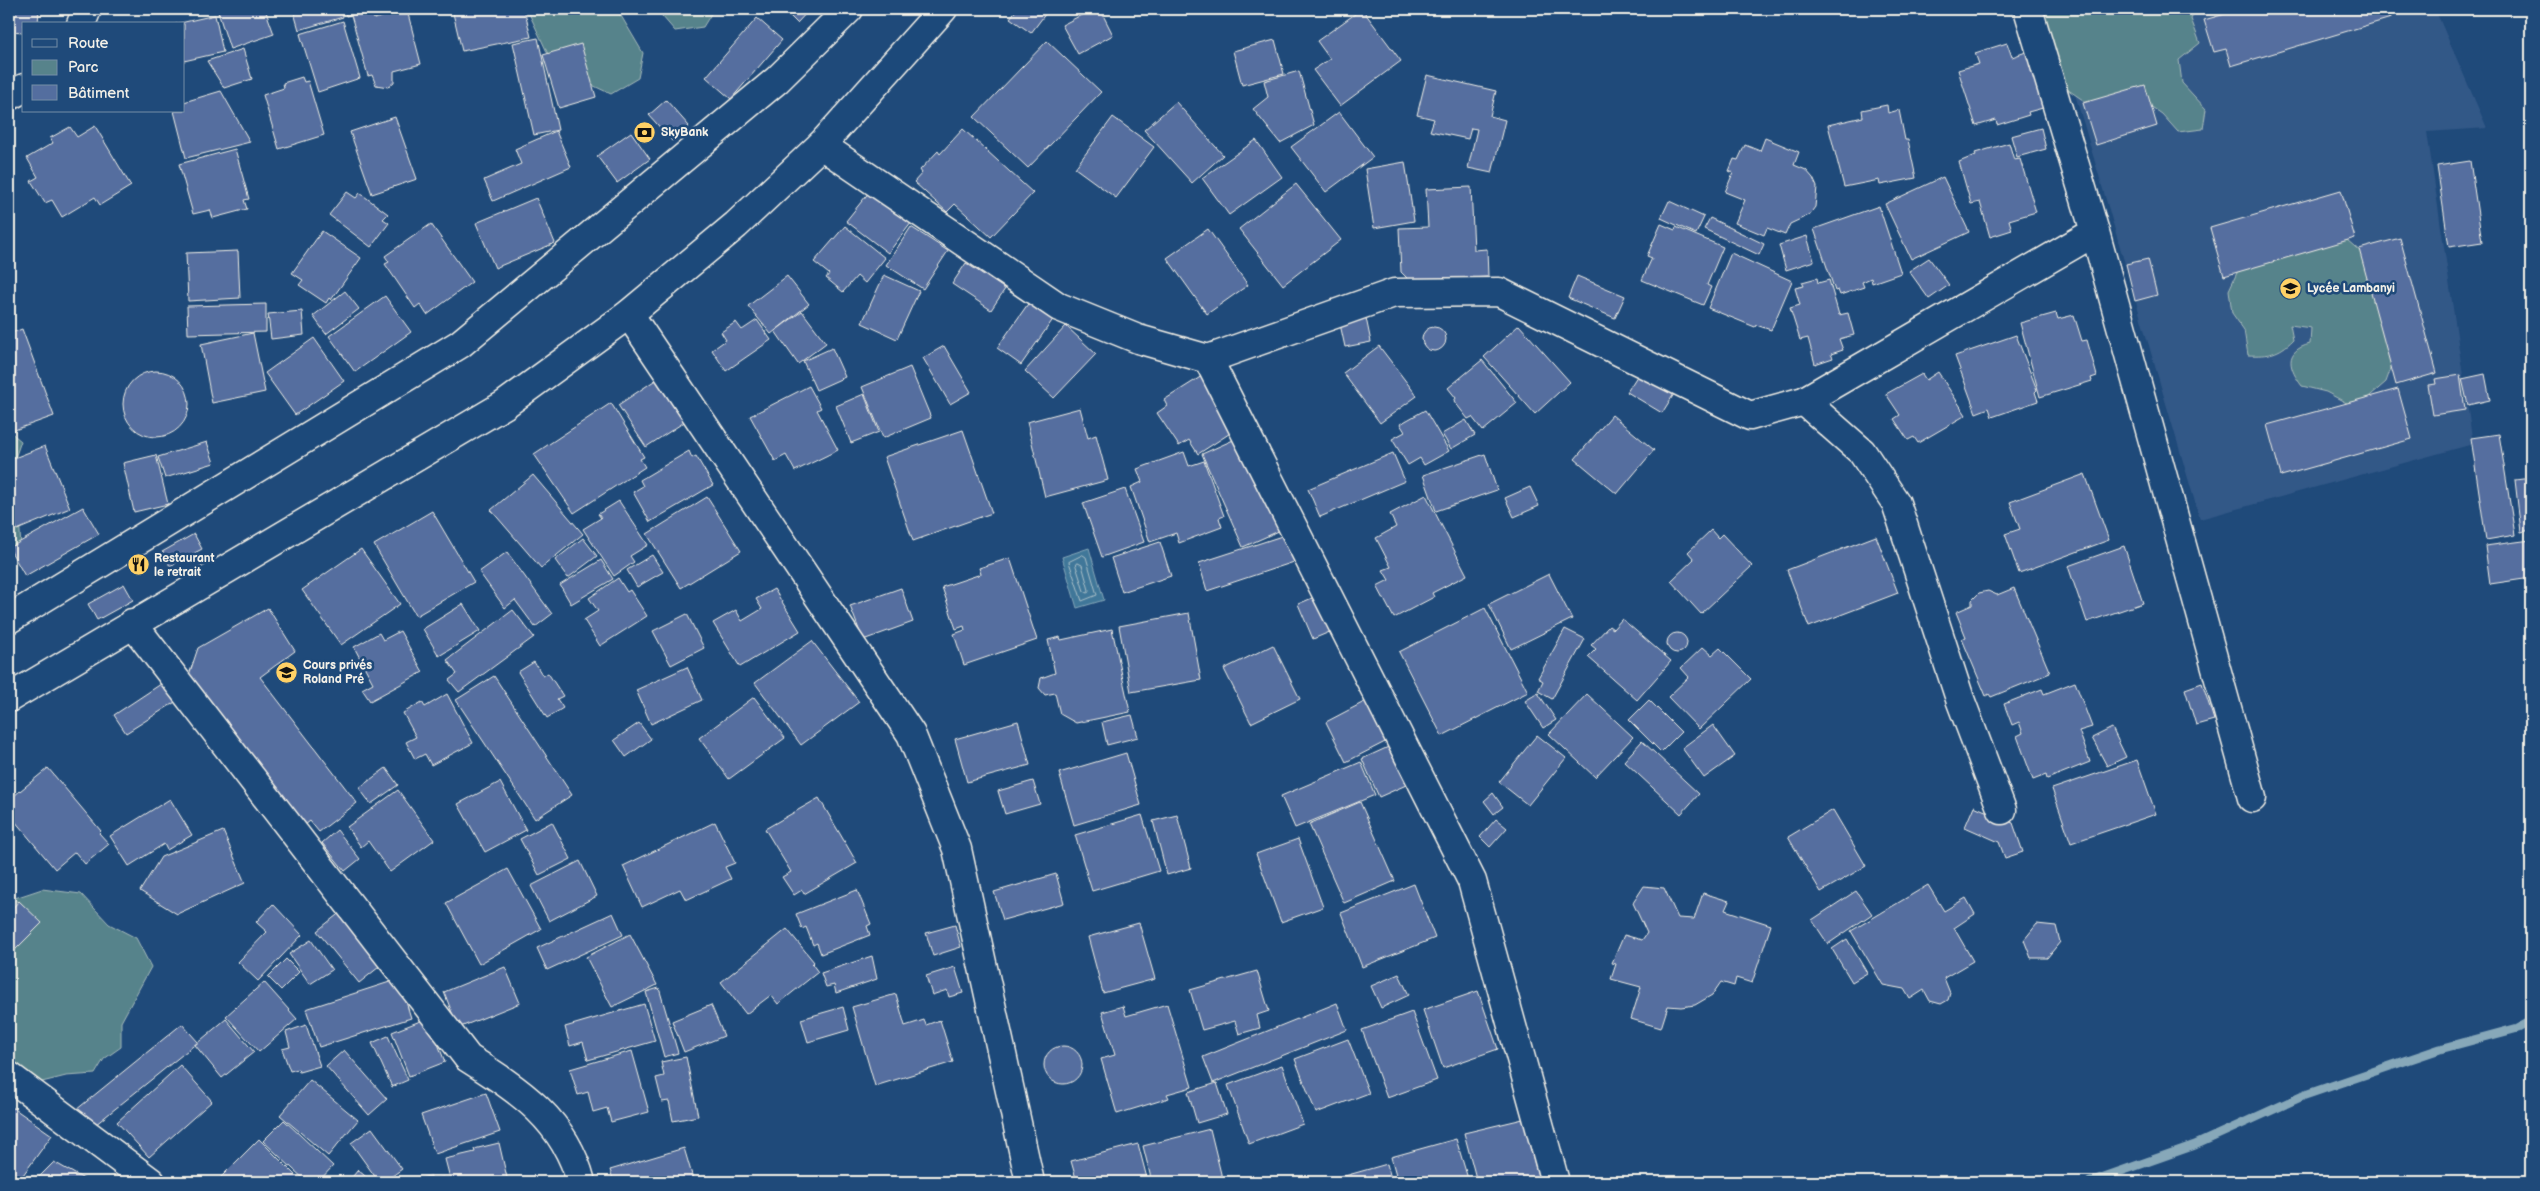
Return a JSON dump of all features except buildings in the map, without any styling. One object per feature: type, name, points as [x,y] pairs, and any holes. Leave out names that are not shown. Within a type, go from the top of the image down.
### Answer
[{"type":"street","points":[[82,22],[87,9]]},
{"type":"street","points":[[9,619],[460,344],[777,80],[849,9]]},
{"type":"street","points":[[9,698],[132,623],[504,405],[629,314],[736,225],[821,145],[943,9]]},
{"type":"street","points":[[2028,9],[2095,232],[2252,798]]},
{"type":"street","points":[[9,96],[22,89]]},
{"type":"street","points":[[821,145],[1059,308],[1138,339],[1208,359],[1394,293],[1499,292],[1750,416],[1804,401],[2095,232]]},
{"type":"street","points":[[629,314],[911,734],[957,849],[1030,1182]]},
{"type":"street","points":[[1208,359],[1472,881],[1554,1182]]},
{"type":"street","points":[[1804,401],[1862,452],[1896,503],[1960,698],[2002,810]]},
{"type":"street","points":[[132,623],[468,1058],[510,1085],[559,1131],[575,1159],[581,1182]]},
{"type":"street","points":[[9,1076],[151,1182]]},
{"type":"shaded area","name":"Lycée Lambanyi","points":[[2050,9],[2435,9],[2487,128],[2427,132],[2473,444],[2200,519]]},
{"type":"green space","points":[[527,9],[617,9],[643,53],[638,78],[611,94],[554,67]]},
{"type":"green space","points":[[656,9],[714,9],[703,27],[675,31]]},
{"type":"green space","points":[[2039,9],[2196,9],[2191,19],[2200,43],[2179,60],[2182,83],[2206,109],[2203,129],[2178,132],[2162,114],[2140,99],[2096,109],[2064,87]]},
{"type":"green space","points":[[2339,233],[2370,260],[2396,354],[2386,382],[2356,408],[2326,392],[2302,386],[2294,373],[2291,361],[2292,356],[2301,347],[2310,344],[2311,328],[2290,325],[2293,340],[2283,348],[2273,353],[2248,355],[2244,330],[2232,313],[2229,290],[2242,262]]},
{"type":"green space","points":[[9,431],[21,441],[10,472],[19,516],[21,548],[9,550]]},
{"type":"green space","points":[[42,889],[81,894],[109,924],[136,938],[151,967],[121,1022],[121,1047],[104,1059],[95,1074],[66,1076],[10,1090],[9,942],[15,938],[25,922],[15,898]]},
{"type":"water","points":[[1089,548],[1104,600],[1077,608],[1062,557]]},
{"type":"waterway","points":[[2090,1182],[2195,1145],[2305,1095],[2440,1049],[2518,1028],[2531,1021]]},
{"type":"place","name":"SkyBank","points":[[645,132]]},
{"type":"place","name":"Lycée Lambanyi","points":[[2291,288]]},
{"type":"place","name":"Restaurant le retrait","points":[[138,565]]},
{"type":"place","name":"Cours privés Roland Pré","points":[[287,672]]}]
